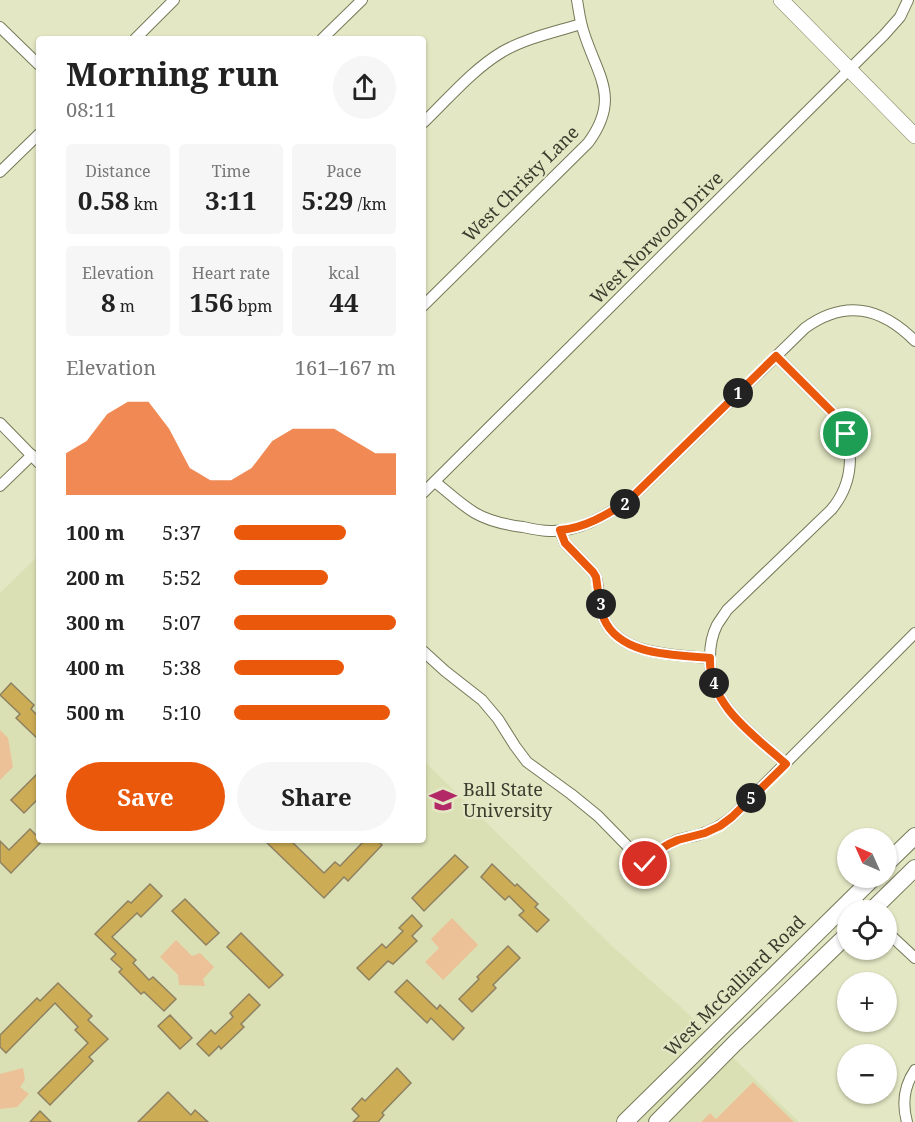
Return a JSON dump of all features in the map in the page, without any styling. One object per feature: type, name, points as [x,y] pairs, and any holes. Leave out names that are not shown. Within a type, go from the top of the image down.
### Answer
[{"type":"main road","points":[[897,853],[915,836]]},
{"type":"main road","points":[[882,900],[915,868]]},
{"type":"main road","name":"West McGalliard Road","points":[[625,1122],[862,888]]},
{"type":"main road","points":[[657,1122],[837,945]]},
{"type":"street","points":[[138,36],[174,0]]},
{"type":"street","points":[[325,36],[362,0]]},
{"type":"street","name":"West Christy Lane","points":[[426,303],[588,143],[599,125],[605,104],[603,83],[584,34],[578,0]]},
{"type":"street","points":[[781,0],[915,136]]},
{"type":"street","name":"West Norwood Drive","points":[[426,490],[850,70],[892,27],[908,0]]},
{"type":"street","points":[[426,120],[482,66],[504,51],[527,40],[581,24]]},
{"type":"street","points":[[0,27],[36,62]]},
{"type":"street","points":[[0,172],[36,137]]},
{"type":"street","points":[[435,482],[474,512],[493,520],[514,526],[551,531],[581,526],[600,519],[627,502],[805,328],[818,319],[844,310],[879,315],[899,326],[915,341]]},
{"type":"street","points":[[776,356],[837,417],[842,425],[850,452],[849,473],[842,493],[831,510],[727,609],[712,637],[710,658],[711,674],[722,702],[786,764]]},
{"type":"street","points":[[0,423],[35,459],[0,486]]},
{"type":"street","points":[[560,530],[565,543],[596,577],[605,620],[623,641],[656,652],[710,658]]},
{"type":"street","points":[[645,864],[669,844],[705,833],[732,817],[915,633]]},
{"type":"street","points":[[426,654],[482,700],[527,762],[598,816],[656,874]]},
{"type":"street","points":[[853,897],[856,900]]},
{"type":"street","points":[[897,941],[915,958]]},
{"type":"street","points":[[907,1122],[904,1099],[908,1083],[915,1070]]},
{"type":"shaded area","name":"Ball State University","points":[[36,558],[36,843],[426,843],[426,763],[614,948],[682,1008],[799,1122],[0,1122],[0,593]]},
{"type":"shaded area","points":[[0,730],[8,738],[13,767],[0,780]]},
{"type":"shaded area","points":[[452,918],[478,945],[443,980],[425,962],[439,948],[431,939]]},
{"type":"shaded area","points":[[176,940],[192,956],[200,953],[214,967],[203,979],[205,986],[179,985],[178,975],[160,957]]},
{"type":"shaded area","points":[[23,1068],[25,1080],[20,1087],[29,1094],[17,1107],[0,1109],[0,1074]]},
{"type":"shaded area","points":[[753,1082],[794,1122],[701,1122],[710,1113],[716,1119]]},
{"type":"building","points":[[11,683],[34,705],[31,709],[36,714],[36,737],[16,718],[20,714],[0,695]]},
{"type":"building","points":[[36,775],[36,801],[24,813],[11,800]]},
{"type":"building","points":[[30,829],[36,835],[36,843],[40,843],[11,873],[0,862],[0,841],[9,850]]},
{"type":"building","points":[[267,843],[293,843],[324,873],[335,862],[340,866],[362,843],[382,845],[348,881],[344,877],[324,898]]},
{"type":"building","points":[[455,855],[468,867],[424,911],[412,898]]},
{"type":"building","points":[[492,864],[538,904],[535,907],[549,920],[537,932],[519,915],[524,911],[509,896],[505,900],[481,877]]},
{"type":"building","points":[[150,884],[162,896],[141,917],[137,913],[112,937],[136,960],[133,963],[149,980],[153,977],[176,999],[164,1011],[144,992],[141,994],[119,972],[122,969],[111,959],[116,954],[95,934],[128,901],[131,903]]},
{"type":"building","points":[[185,899],[219,933],[206,945],[172,911]]},
{"type":"building","points":[[412,915],[422,926],[412,936],[417,941],[393,964],[388,961],[369,980],[357,968],[382,944],[386,948],[403,931],[399,928]]},
{"type":"building","points":[[241,933],[283,975],[269,988],[227,947]]},
{"type":"building","points":[[508,946],[520,958],[493,985],[496,988],[472,1012],[459,999]]},
{"type":"building","points":[[407,980],[437,1009],[440,1005],[464,1028],[453,1040],[431,1018],[427,1023],[395,992]]},
{"type":"building","points":[[58,983],[92,1016],[88,1020],[108,1039],[89,1057],[93,1061],[50,1105],[38,1093],[88,1043],[75,1030],[78,1027],[55,1003],[6,1053],[0,1047],[0,1035],[37,998],[40,1001]]},
{"type":"building","points":[[249,994],[260,1005],[241,1024],[244,1027],[221,1049],[219,1046],[209,1056],[197,1044],[211,1030],[215,1034],[233,1017],[230,1013]]},
{"type":"building","points":[[170,1015],[192,1038],[180,1049],[158,1026]]},
{"type":"building","points":[[397,1068],[411,1083],[382,1113],[384,1115],[378,1122],[353,1122],[359,1116],[352,1109],[362,1098],[365,1101]]},
{"type":"building","points":[[168,1092],[191,1115],[195,1110],[208,1122],[138,1122]]},
{"type":"building","points":[[40,1111],[51,1122],[30,1122]]},
{"type":"place","name":"Ball State University","points":[[443,800]]},
{"type":"route","points":[[645,864],[669,844],[720,826],[786,764],[722,702],[711,674],[710,658],[675,655],[639,648],[623,641],[609,627],[603,613],[596,577],[565,543],[560,530],[600,519],[627,502],[776,356],[837,417],[846,434]]}]
